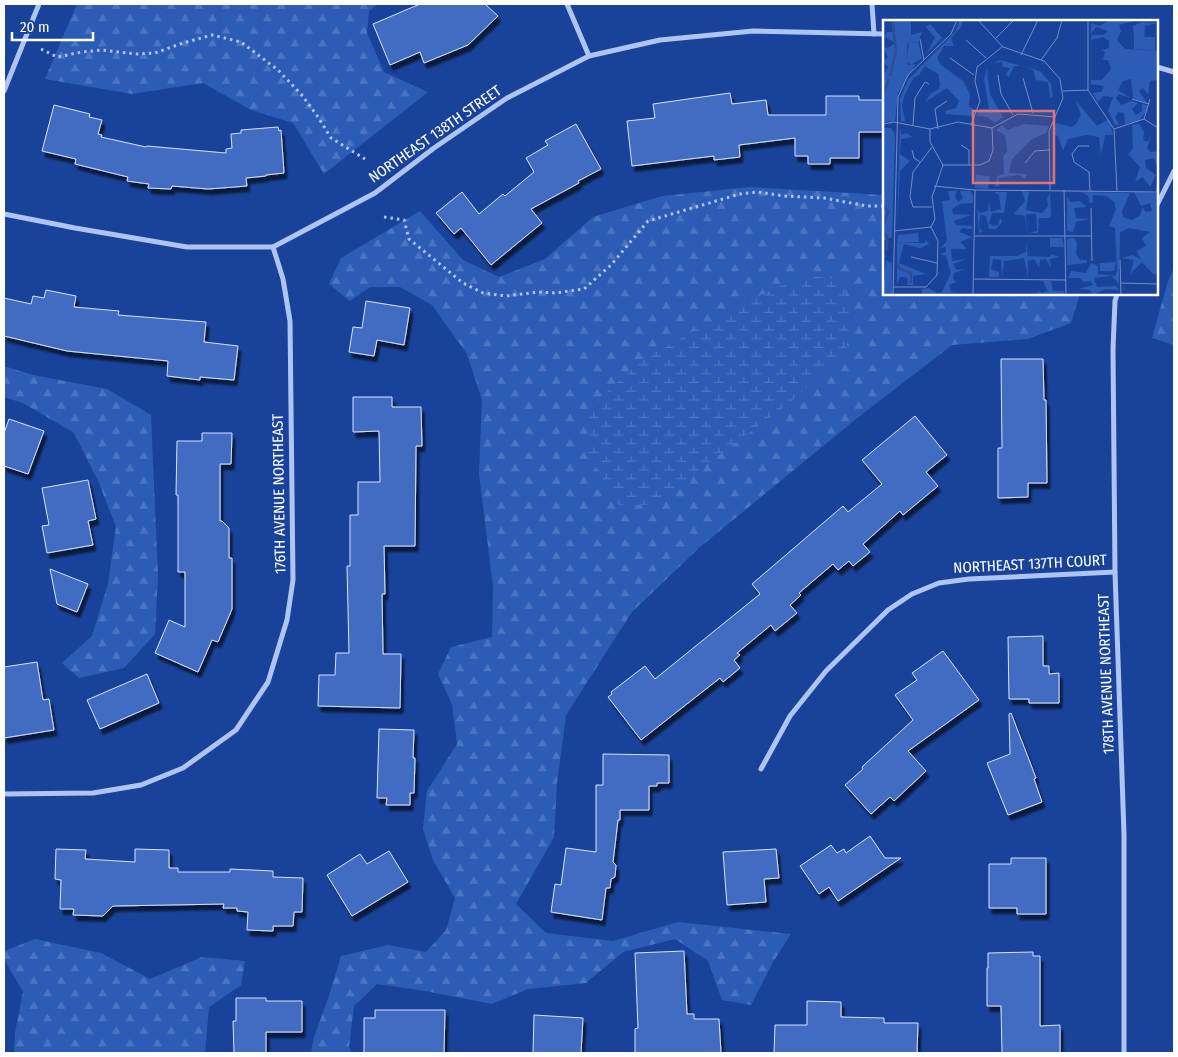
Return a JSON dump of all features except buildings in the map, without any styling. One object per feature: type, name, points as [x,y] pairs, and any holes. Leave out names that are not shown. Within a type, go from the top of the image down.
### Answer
[{"type":"street","points":[[4,91],[39,4]]},
{"type":"street","points":[[567,4],[589,56]]},
{"type":"street","points":[[872,4],[874,34]]},
{"type":"street","name":"NORTHEAST 138TH STREET","points":[[4,214],[187,248],[273,247],[375,193],[434,148],[507,98],[589,56],[660,40],[753,31],[883,34]]},
{"type":"street","points":[[1158,67],[1174,72]]},
{"type":"street","points":[[1158,203],[1174,171]]},
{"type":"street","name":"176TH AVENUE NORTHEAST","points":[[4,794],[93,793],[141,785],[183,768],[236,730],[268,682],[287,620],[293,580],[290,321],[283,279],[273,247]]},
{"type":"street","name":"178TH AVENUE NORTHEAST","points":[[1117,295],[1113,348],[1115,572],[1124,834],[1124,1053]]},
{"type":"street","name":"NORTHEAST 137TH COURT","points":[[761,769],[790,716],[826,671],[888,610],[912,594],[939,583],[969,579],[1115,572]]},
{"type":"path","points":[[41,49],[57,57],[102,50],[137,54],[156,53],[212,35],[241,42],[278,70],[301,94],[331,138],[365,159]]},
{"type":"path","points":[[384,217],[404,220],[409,239],[463,283],[483,293],[506,296],[584,289],[611,265],[648,221],[740,194],[758,192],[784,196],[824,198],[867,206],[883,206]]},
{"type":"green space","points":[[77,4],[378,4],[369,11],[367,33],[384,72],[428,92],[324,174],[293,123],[251,110],[203,83],[132,94],[45,79]]},
{"type":"green space","points":[[750,187],[883,195],[883,295],[1080,295],[1071,323],[1028,339],[952,345],[856,419],[700,547],[632,612],[566,715],[557,783],[554,837],[516,904],[546,933],[613,941],[678,922],[791,934],[773,962],[751,1005],[722,1000],[708,961],[675,939],[623,952],[586,983],[528,989],[492,1004],[377,984],[354,1006],[349,1047],[352,1053],[311,1053],[314,1037],[341,956],[388,945],[426,952],[446,930],[455,898],[433,860],[423,829],[427,791],[457,744],[452,704],[438,674],[451,647],[492,637],[493,586],[479,474],[482,400],[467,354],[432,305],[400,287],[370,287],[350,301],[329,284],[341,258],[420,211],[463,260],[499,277],[545,259],[593,217],[662,196]]},
{"type":"green space","points":[[1174,268],[1174,345],[1152,338],[1168,281]]},
{"type":"green space","points":[[802,276],[843,279],[851,315],[846,352],[787,405],[688,478],[659,505],[619,505],[588,455],[590,407],[641,361],[739,305]]},
{"type":"green space","points":[[4,366],[33,375],[107,389],[151,415],[158,576],[155,634],[124,668],[79,678],[62,663],[92,636],[108,584],[116,527],[99,483],[74,433],[23,403],[4,397]]},
{"type":"green space","points":[[35,939],[101,953],[150,979],[202,957],[245,961],[241,985],[209,1007],[205,1053],[14,1053],[15,1033],[23,992],[4,959],[4,951]]}]
